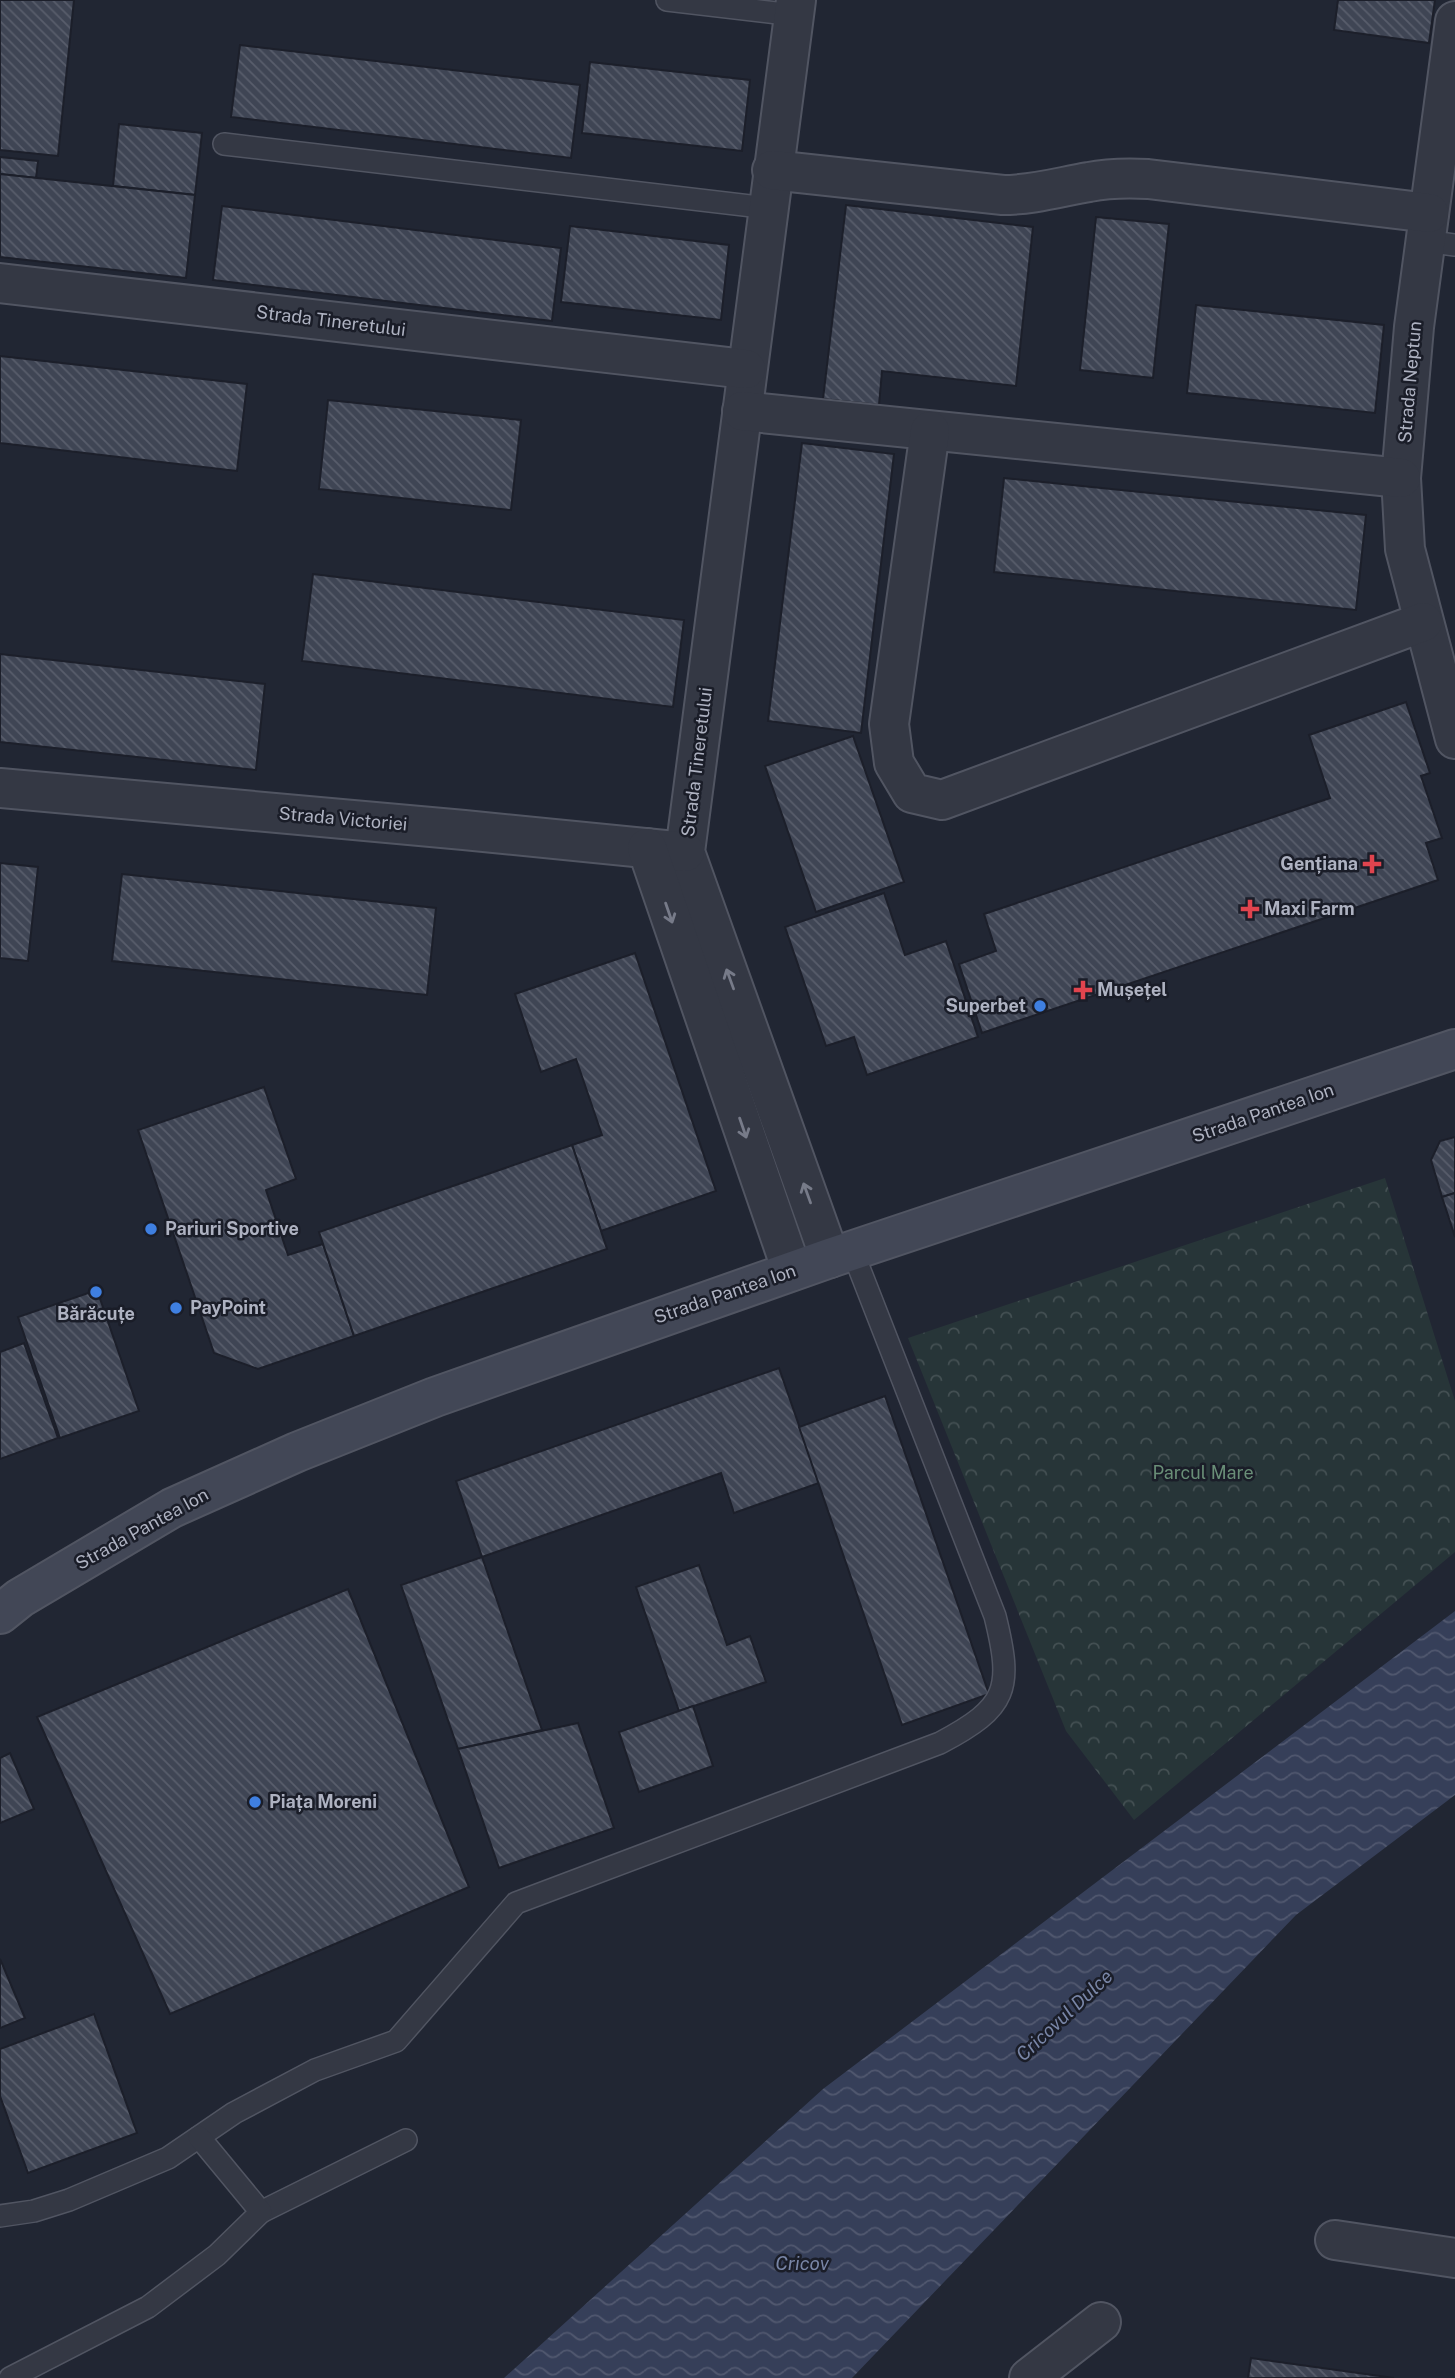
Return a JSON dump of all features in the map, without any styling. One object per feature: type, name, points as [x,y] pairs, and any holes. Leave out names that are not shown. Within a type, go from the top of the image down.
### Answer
[{"type":"main road","name":"Strada Pantea Ion","points":[[7,1604],[172,1508],[297,1452],[435,1397],[841,1254],[1455,1049]]},
{"type":"street","name":"Strada Tineretului","points":[[795,7],[685,852],[841,1254]]},
{"type":"street","name":"Strada Neptun","points":[[1454,732],[1405,548],[1401,478],[1414,327],[1436,233],[1455,21]]},
{"type":"street","points":[[772,170],[1003,195],[1026,195],[1118,178],[1149,179],[1436,233]]},
{"type":"street","name":"Strada Tineretului","points":[[0,282],[746,369]]},
{"type":"street","points":[[742,411],[1401,478]]},
{"type":"street","points":[[930,430],[889,724],[894,763],[912,793],[942,800],[1423,622]]},
{"type":"street","name":"Strada Victoriei","points":[[0,788],[685,852]]},
{"type":"street","points":[[647,848],[792,1271]]},
{"type":"street","points":[[1335,2241],[1455,2258]]},
{"type":"street","points":[[1029,2378],[1101,2322]]},
{"type":"lane","name":"Strada Tineretului","points":[[667,0],[795,7]]},
{"type":"lane","points":[[224,144],[768,208]]},
{"type":"lane","points":[[0,2216],[34,2211],[69,2200],[168,2158],[234,2113],[315,2070],[396,2041],[516,1903],[940,1743],[969,1727],[997,1702],[1003,1684],[1004,1654],[995,1616],[841,1254]]},
{"type":"lane","points":[[199,2137],[261,2211]]},
{"type":"lane","points":[[10,2378],[148,2307],[217,2255],[261,2211],[406,2140]]},
{"type":"green space","name":"Parcul Mare","points":[[1385,1178],[1455,1401],[1455,1552],[1134,1820],[1066,1731],[908,1338]]},
{"type":"water","name":"Cricov","points":[[1455,1611],[1455,1795],[1296,1915],[852,2378],[504,2378],[823,2089]]},
{"type":"building","points":[[0,0],[74,0],[58,156],[0,150]]},
{"type":"building","points":[[1338,0],[1435,0],[1429,43],[1334,30]]},
{"type":"building","points":[[240,45],[580,85],[571,158],[231,117]]},
{"type":"building","points":[[590,62],[750,80],[742,151],[582,133]]},
{"type":"building","points":[[119,124],[202,133],[195,195],[113,186]]},
{"type":"building","points":[[0,157],[38,161],[36,178],[0,174]]},
{"type":"building","points":[[0,174],[195,195],[186,278],[0,257]]},
{"type":"building","points":[[846,205],[1033,227],[1016,386],[882,371],[879,405],[823,399]]},
{"type":"building","points":[[222,206],[561,248],[552,321],[213,280]]},
{"type":"building","points":[[1096,217],[1169,224],[1153,378],[1080,370]]},
{"type":"building","points":[[570,226],[729,245],[721,320],[561,302]]},
{"type":"building","points":[[1196,305],[1384,325],[1375,413],[1187,393]]},
{"type":"building","points":[[0,356],[247,384],[237,471],[0,443]]},
{"type":"building","points":[[328,400],[521,420],[511,510],[319,489]]},
{"type":"building","points":[[802,443],[894,454],[861,733],[768,721]]},
{"type":"building","points":[[1004,478],[1366,515],[1356,610],[994,572]]},
{"type":"building","points":[[313,574],[684,620],[673,707],[302,661]]},
{"type":"building","points":[[0,654],[265,684],[256,770],[0,742]]},
{"type":"building","points":[[1406,702],[1430,773],[1421,776],[1442,838],[1426,843],[1438,880],[982,1033],[959,964],[996,951],[984,914],[1330,798],[1309,735]]},
{"type":"building","points":[[853,736],[904,882],[816,912],[765,766]]},
{"type":"building","points":[[0,863],[38,867],[28,961],[0,958]]},
{"type":"building","points":[[122,874],[436,908],[427,995],[112,961]]},
{"type":"building","points":[[884,893],[905,955],[946,941],[978,1037],[867,1075],[854,1037],[826,1046],[785,927]]},
{"type":"building","points":[[635,953],[716,1191],[601,1231],[572,1145],[602,1135],[576,1059],[541,1072],[515,994]]},
{"type":"building","points":[[264,1087],[296,1179],[266,1190],[288,1255],[323,1244],[354,1336],[258,1369],[214,1353],[138,1130]]},
{"type":"building","points":[[1455,1137],[1455,1193],[1442,1197],[1431,1160],[1440,1141]]},
{"type":"building","points":[[572,1145],[607,1249],[354,1336],[319,1232]]},
{"type":"building","points":[[1455,1193],[1455,1237],[1442,1197]]},
{"type":"building","points":[[97,1290],[139,1411],[60,1438],[18,1317]]},
{"type":"building","points":[[24,1343],[58,1438],[0,1459],[0,1352]]},
{"type":"building","points":[[779,1368],[819,1483],[734,1513],[721,1473],[482,1557],[456,1481]]},
{"type":"building","points":[[885,1396],[989,1694],[902,1725],[799,1427]]},
{"type":"building","points":[[482,1557],[542,1730],[458,1749],[401,1585]]},
{"type":"building","points":[[699,1565],[727,1645],[750,1636],[766,1682],[679,1711],[636,1587]]},
{"type":"building","name":"Piața Moreni","points":[[348,1589],[469,1887],[170,2014],[37,1717]]},
{"type":"building","points":[[693,1706],[713,1766],[639,1792],[619,1732]]},
{"type":"building","points":[[578,1723],[614,1828],[499,1868],[458,1749]]},
{"type":"building","points":[[10,1753],[34,1809],[0,1823],[0,1758]]},
{"type":"building","points":[[0,1959],[25,2018],[0,2028]]},
{"type":"building","points":[[94,2014],[137,2133],[28,2173],[0,2096],[0,2049]]},
{"type":"building","points":[[1251,2358],[1394,2378],[1248,2378]]},
{"type":"place","name":"Gențiana","points":[[1372,864]]},
{"type":"place","name":"Maxi Farm","points":[[1250,909]]},
{"type":"place","name":"Mușețel","points":[[1083,990]]},
{"type":"place","name":"Superbet","points":[[1040,1006]]},
{"type":"place","name":"Pariuri Sportive","points":[[151,1229]]},
{"type":"place","name":"Bărăcuțe","points":[[96,1292]]},
{"type":"place","name":"PayPoint","points":[[176,1308]]},
{"type":"place","name":"Piața Moreni","points":[[255,1802]]},
{"type":"water label","name":"Cricovul Dulce","points":[[1064,2015]]}]
